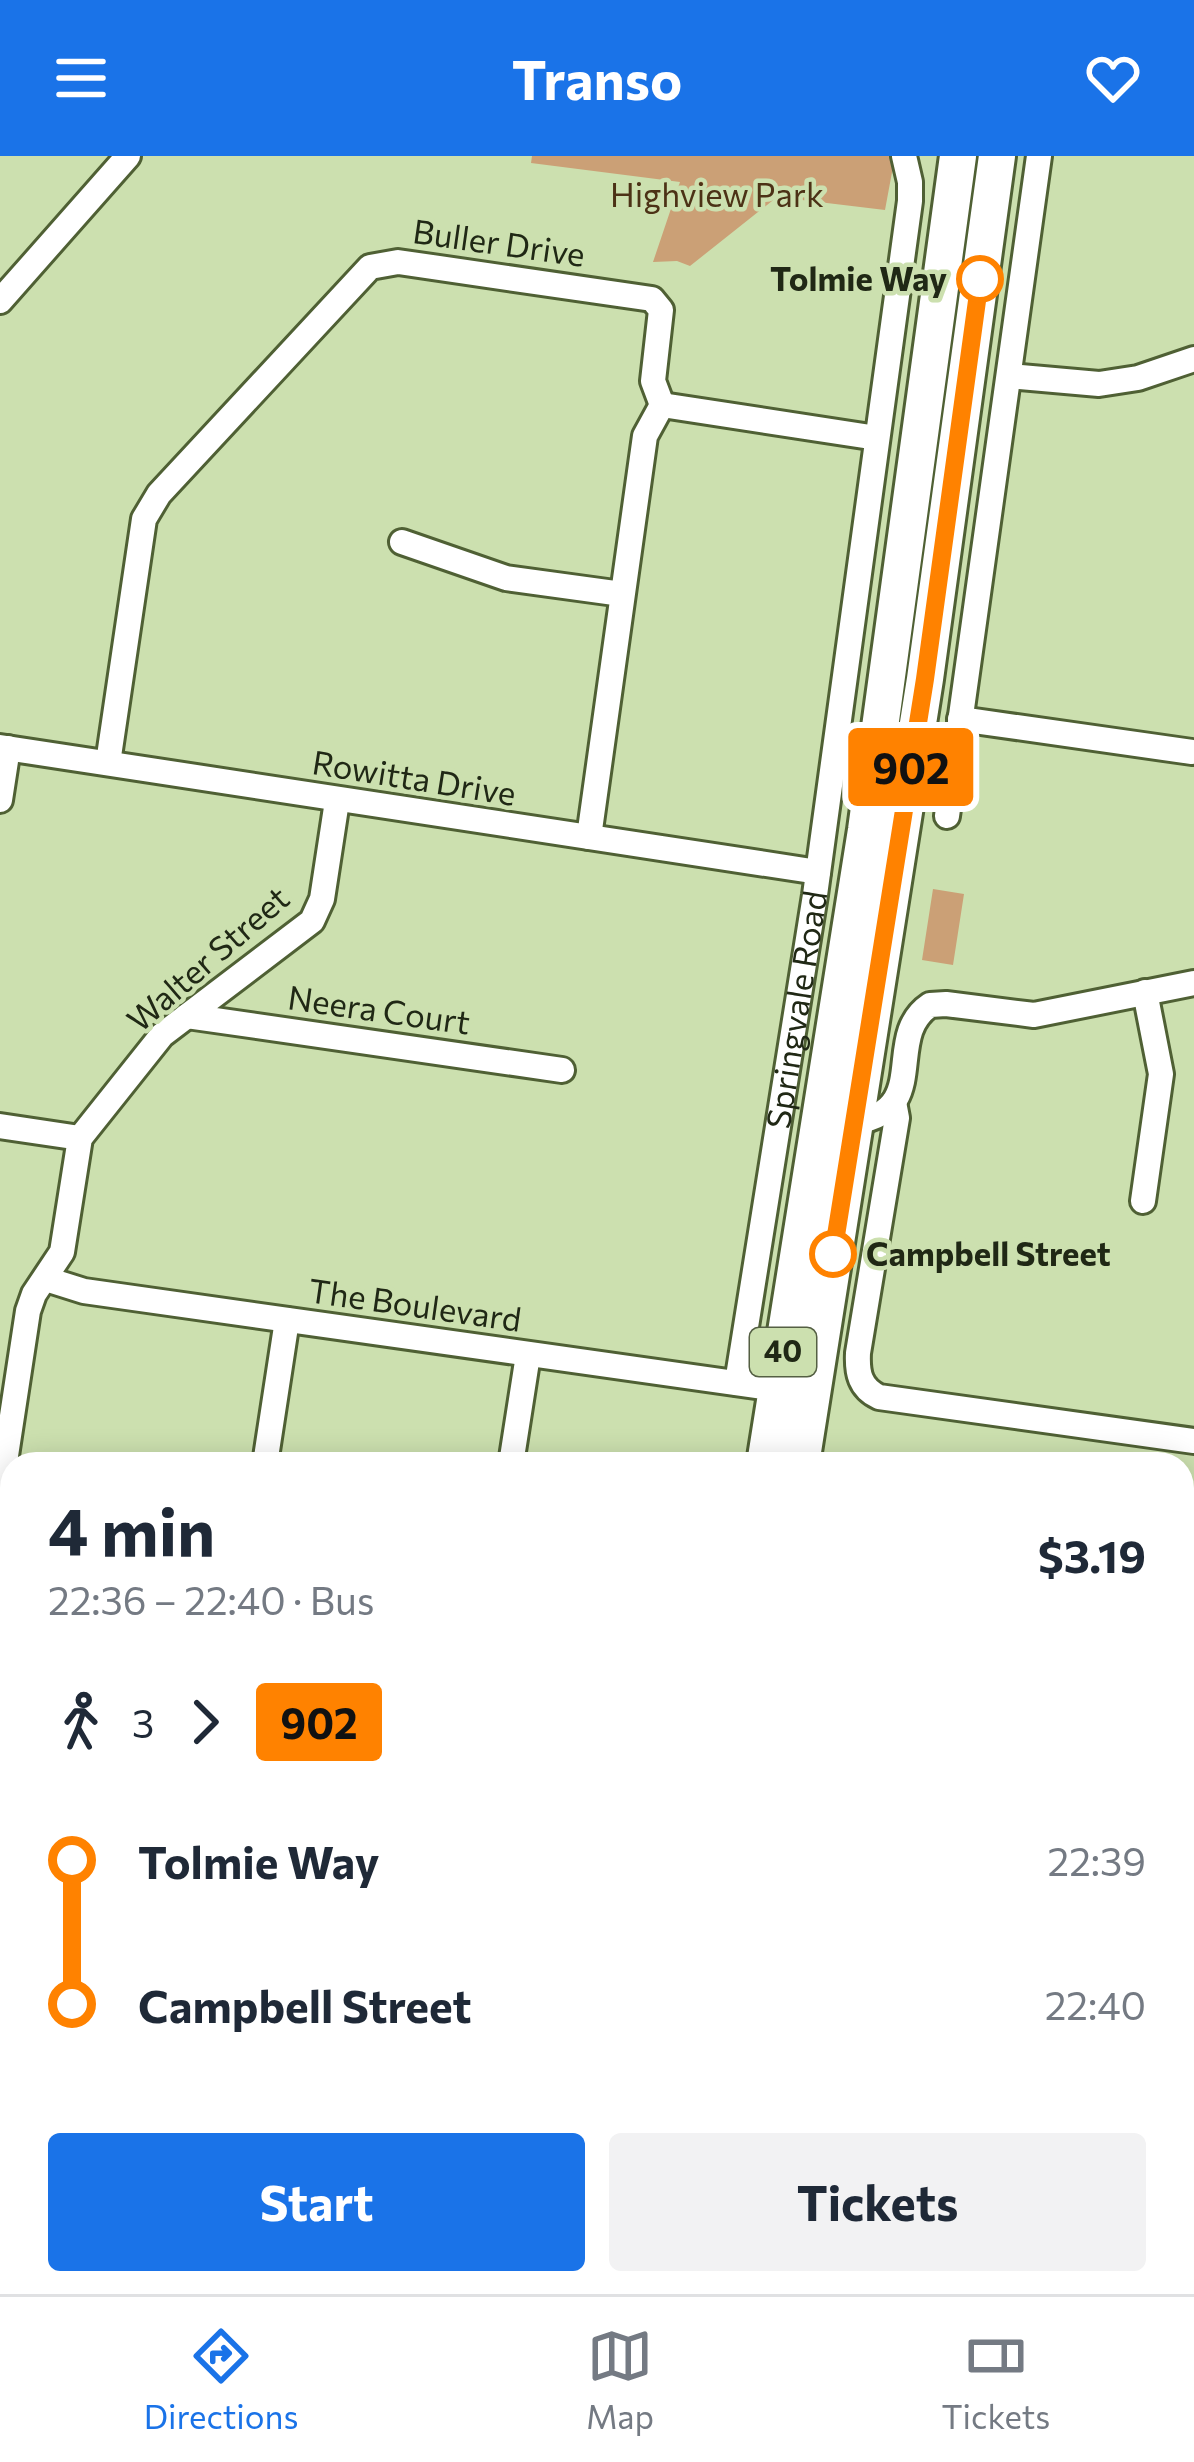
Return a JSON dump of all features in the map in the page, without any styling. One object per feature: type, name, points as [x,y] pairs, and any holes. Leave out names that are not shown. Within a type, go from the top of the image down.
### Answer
[{"type":"highway","name":"Springvale Road","points":[[767,1452],[777,1389],[864,1103],[892,642],[958,156]]},
{"type":"highway","name":"Springvale Road","points":[[803,1452],[864,1103],[997,156]]},
{"type":"street","points":[[0,301],[128,156]]},
{"type":"street","name":"Springvale Road","points":[[737,1383],[818,872],[910,201],[904,156]]},
{"type":"street","points":[[947,816],[1040,156]]},
{"type":"street","points":[[948,233],[1028,243]]},
{"type":"street","name":"Buller Drive","points":[[108,763],[144,519],[159,494],[370,267],[398,262],[652,299],[661,310],[653,381],[662,405],[645,436],[590,837]]},
{"type":"street","points":[[1009,376],[1099,384],[1138,378],[1194,359]]},
{"type":"street","points":[[662,405],[877,438]]},
{"type":"street","points":[[403,542],[506,578],[622,594]]},
{"type":"street","points":[[850,637],[929,646]]},
{"type":"street","points":[[960,719],[1192,752]]},
{"type":"street","points":[[0,800],[4,748]]},
{"type":"street","name":"Rowitta Drive","points":[[4,748],[818,872]]},
{"type":"street","name":"Walter Street","points":[[3,1452],[8,1392],[28,1311],[64,1244],[80,1138],[162,1035],[313,921],[322,899],[337,801]]},
{"type":"street","points":[[1143,1201],[1161,1074],[1145,992],[1194,982]]},
{"type":"street","name":"Springvale Road","points":[[864,1103],[902,1086],[913,1021],[926,1007],[946,1004],[1034,1016],[1145,992]]},
{"type":"street","name":"Neera Court","points":[[187,1016],[562,1070]]},
{"type":"street","name":"Springvale Road","points":[[864,1103],[897,1118],[858,1354],[858,1371],[866,1389],[879,1396],[1194,1441]]},
{"type":"street","points":[[0,1126],[80,1138]]},
{"type":"street","name":"The Boulevard","points":[[46,1279],[85,1291],[777,1389]]},
{"type":"street","points":[[267,1452],[287,1321]]},
{"type":"street","points":[[513,1452],[528,1355]]},
{"type":"green space","name":"Highview Park","points":[[532,156],[895,156],[885,210],[777,197],[690,266],[653,262],[680,182],[531,163]]},
{"type":"green space","points":[[933,889],[964,894],[953,965],[922,960]]},
{"type":"bus line","name":"902","points":[[833,1254],[902,832],[980,279]]},
{"type":"place","name":"Tolmie Way","points":[[980,279]]},
{"type":"place","name":"Campbell Street","points":[[833,1254]]}]
